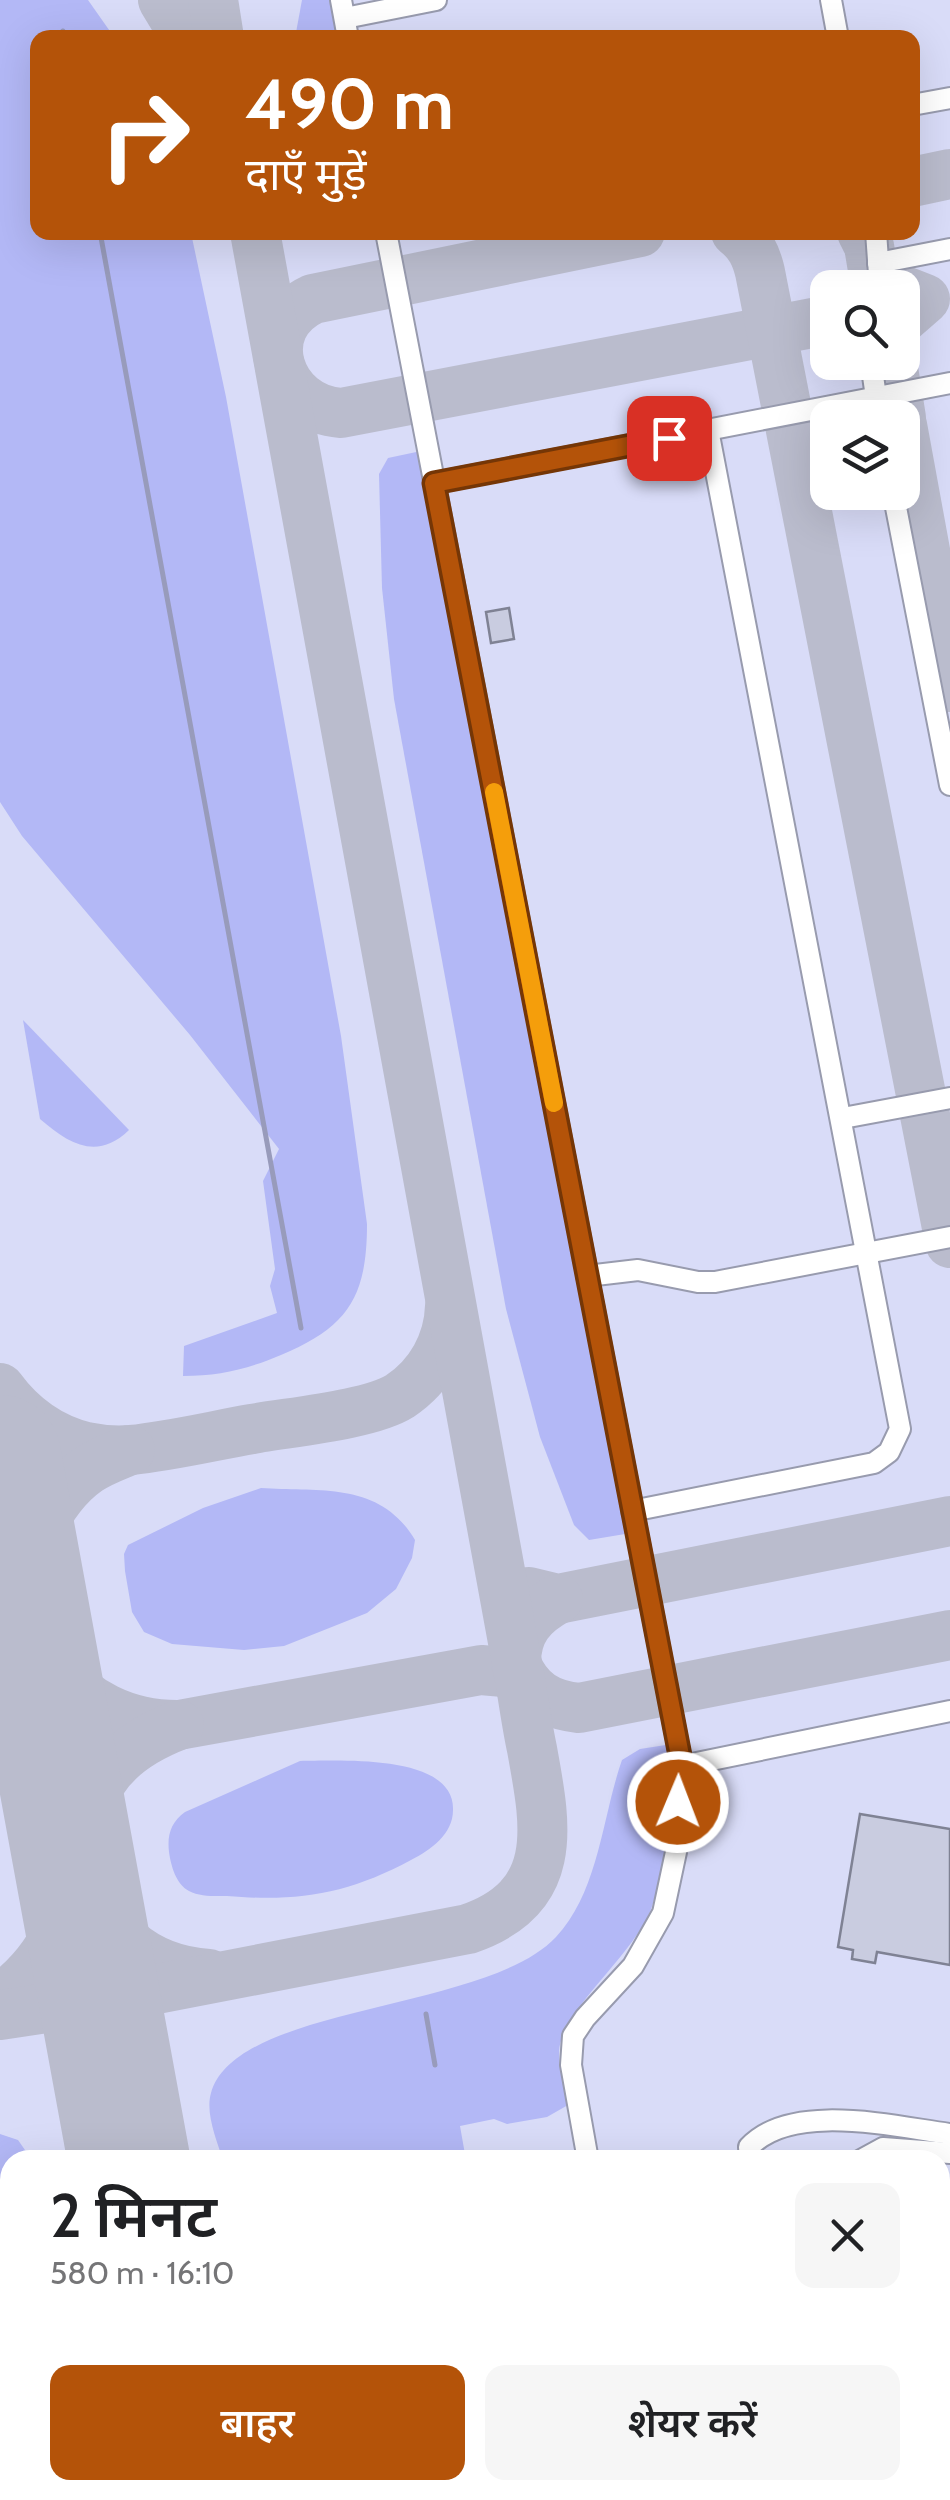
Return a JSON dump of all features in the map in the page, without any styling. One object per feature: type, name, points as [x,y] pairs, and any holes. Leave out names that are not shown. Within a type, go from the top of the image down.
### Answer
[{"type":"street","points":[[345,18],[436,0]]},
{"type":"street","points":[[831,0],[837,30]]},
{"type":"street","points":[[920,104],[950,98]]},
{"type":"street","points":[[388,240],[682,1766],[676,1852],[662,1913],[633,1966],[573,2036],[572,2065],[586,2150]]},
{"type":"street","points":[[877,240],[879,270]]},
{"type":"street","points":[[878,263],[950,249]]},
{"type":"street","points":[[900,400],[950,383]]},
{"type":"street","points":[[434,483],[708,430],[810,417]]},
{"type":"street","points":[[632,1511],[874,1463],[897,1442],[901,1419],[708,430]]},
{"type":"street","points":[[897,510],[950,785]]},
{"type":"street","points":[[842,1118],[950,1098]]},
{"type":"street","points":[[588,1276],[638,1270],[705,1283],[950,1237]]},
{"type":"street","points":[[682,1766],[950,1711]]},
{"type":"street","points":[[749,2150],[757,2138],[798,2124],[843,2120],[950,2134]]},
{"type":"street","points":[[879,2150],[910,2150]]},
{"type":"shaded area","points":[[0,0],[950,0],[950,2150],[0,2150]]},
{"type":"shaded area","points":[[0,0],[88,0],[109,30],[30,30],[30,240],[192,240],[226,397],[341,1036],[367,1224],[363,1271],[357,1290],[338,1320],[323,1333],[245,1368],[183,1376],[184,1346],[277,1313],[270,1286],[275,1269],[263,1181],[279,1149],[190,1035],[22,836],[0,802]]},
{"type":"shaded area","points":[[302,0],[334,0],[340,30],[296,30]]},
{"type":"shaded area","points":[[421,451],[631,1533],[589,1540],[574,1525],[540,1437],[506,1309],[394,699],[382,588],[379,474],[388,458]]},
{"type":"shaded area","points":[[23,1020],[129,1130],[106,1145],[83,1146],[40,1119]]},
{"type":"shaded area","points":[[261,1488],[347,1493],[384,1508],[401,1521],[415,1540],[412,1558],[396,1589],[367,1613],[284,1646],[244,1650],[172,1644],[144,1632],[132,1612],[125,1571],[128,1545],[203,1508]]},
{"type":"shaded area","points":[[672,1744],[661,1872],[641,1929],[583,2002],[562,2036],[559,2059],[568,2105],[547,2117],[507,2124],[494,2119],[460,2126],[464,2150],[220,2150],[212,2127],[210,2101],[230,2064],[266,2042],[313,2024],[476,1980],[522,1962],[556,1937],[570,1919],[591,1876],[622,1760],[640,1749]]},
{"type":"shaded area","points":[[300,1761],[365,1761],[415,1769],[435,1778],[449,1792],[453,1810],[449,1827],[433,1846],[411,1860],[344,1888],[300,1896],[253,1898],[203,1895],[184,1888],[169,1852],[169,1835],[176,1820],[185,1812]]},
{"type":"shaded area","points":[[0,2134],[18,2140],[25,2150],[0,2150]]},
{"type":"building","points":[[509,608],[514,639],[491,643],[486,612]]},
{"type":"building","points":[[860,1814],[950,1829],[950,1965],[877,1952],[875,1963],[852,1959],[853,1950],[838,1947]]},
{"type":"waterway","points":[[101,240],[301,1328]]},
{"type":"waterway","points":[[426,2014],[435,2065]]},
{"type":"taxiway","points":[[163,0],[181,30]]},
{"type":"taxiway","points":[[213,0],[218,30]]},
{"type":"taxiway","points":[[920,180],[950,174]]},
{"type":"taxiway","points":[[0,2015],[100,2000],[468,1929],[498,1915],[519,1898],[533,1878],[540,1856],[541,1805],[520,1680],[256,240]]},
{"type":"taxiway","points":[[601,240],[313,299],[294,312],[282,328],[280,365],[301,398],[319,408],[341,413],[810,323]]},
{"type":"taxiway","points":[[745,240],[760,272],[950,1243]]},
{"type":"taxiway","points":[[866,240],[873,270]]},
{"type":"taxiway","points":[[920,297],[925,299],[920,303]]},
{"type":"taxiway","points":[[895,380],[898,400]]},
{"type":"taxiway","points":[[918,510],[950,687]]},
{"type":"taxiway","points":[[0,1388],[18,1409],[48,1432],[103,1450],[146,1448],[329,1417],[387,1403],[411,1388],[442,1345],[450,1306]]},
{"type":"taxiway","points":[[130,1450],[93,1467],[67,1489],[45,1521],[31,1567],[30,1603],[39,1636],[55,1666],[78,1690],[107,1709],[141,1721],[179,1725],[481,1670],[504,1672],[529,1686]]},
{"type":"taxiway","points":[[529,1592],[558,1599],[950,1521]]},
{"type":"taxiway","points":[[558,1599],[527,1625],[516,1663],[541,1696],[579,1708],[950,1635]]},
{"type":"taxiway","points":[[0,1999],[36,1965],[56,1934],[90,1806],[101,1782],[118,1761],[143,1742],[179,1725]]},
{"type":"taxiway","points":[[76,1870],[99,1910],[127,1942],[163,1964],[209,1974]]},
{"type":"runway","points":[[0,1456],[127,2150]]},
{"type":"slow traffic","points":[[494,792],[554,1103]]},
{"type":"route","points":[[669,438],[434,483],[682,1766],[678,1802]]}]
